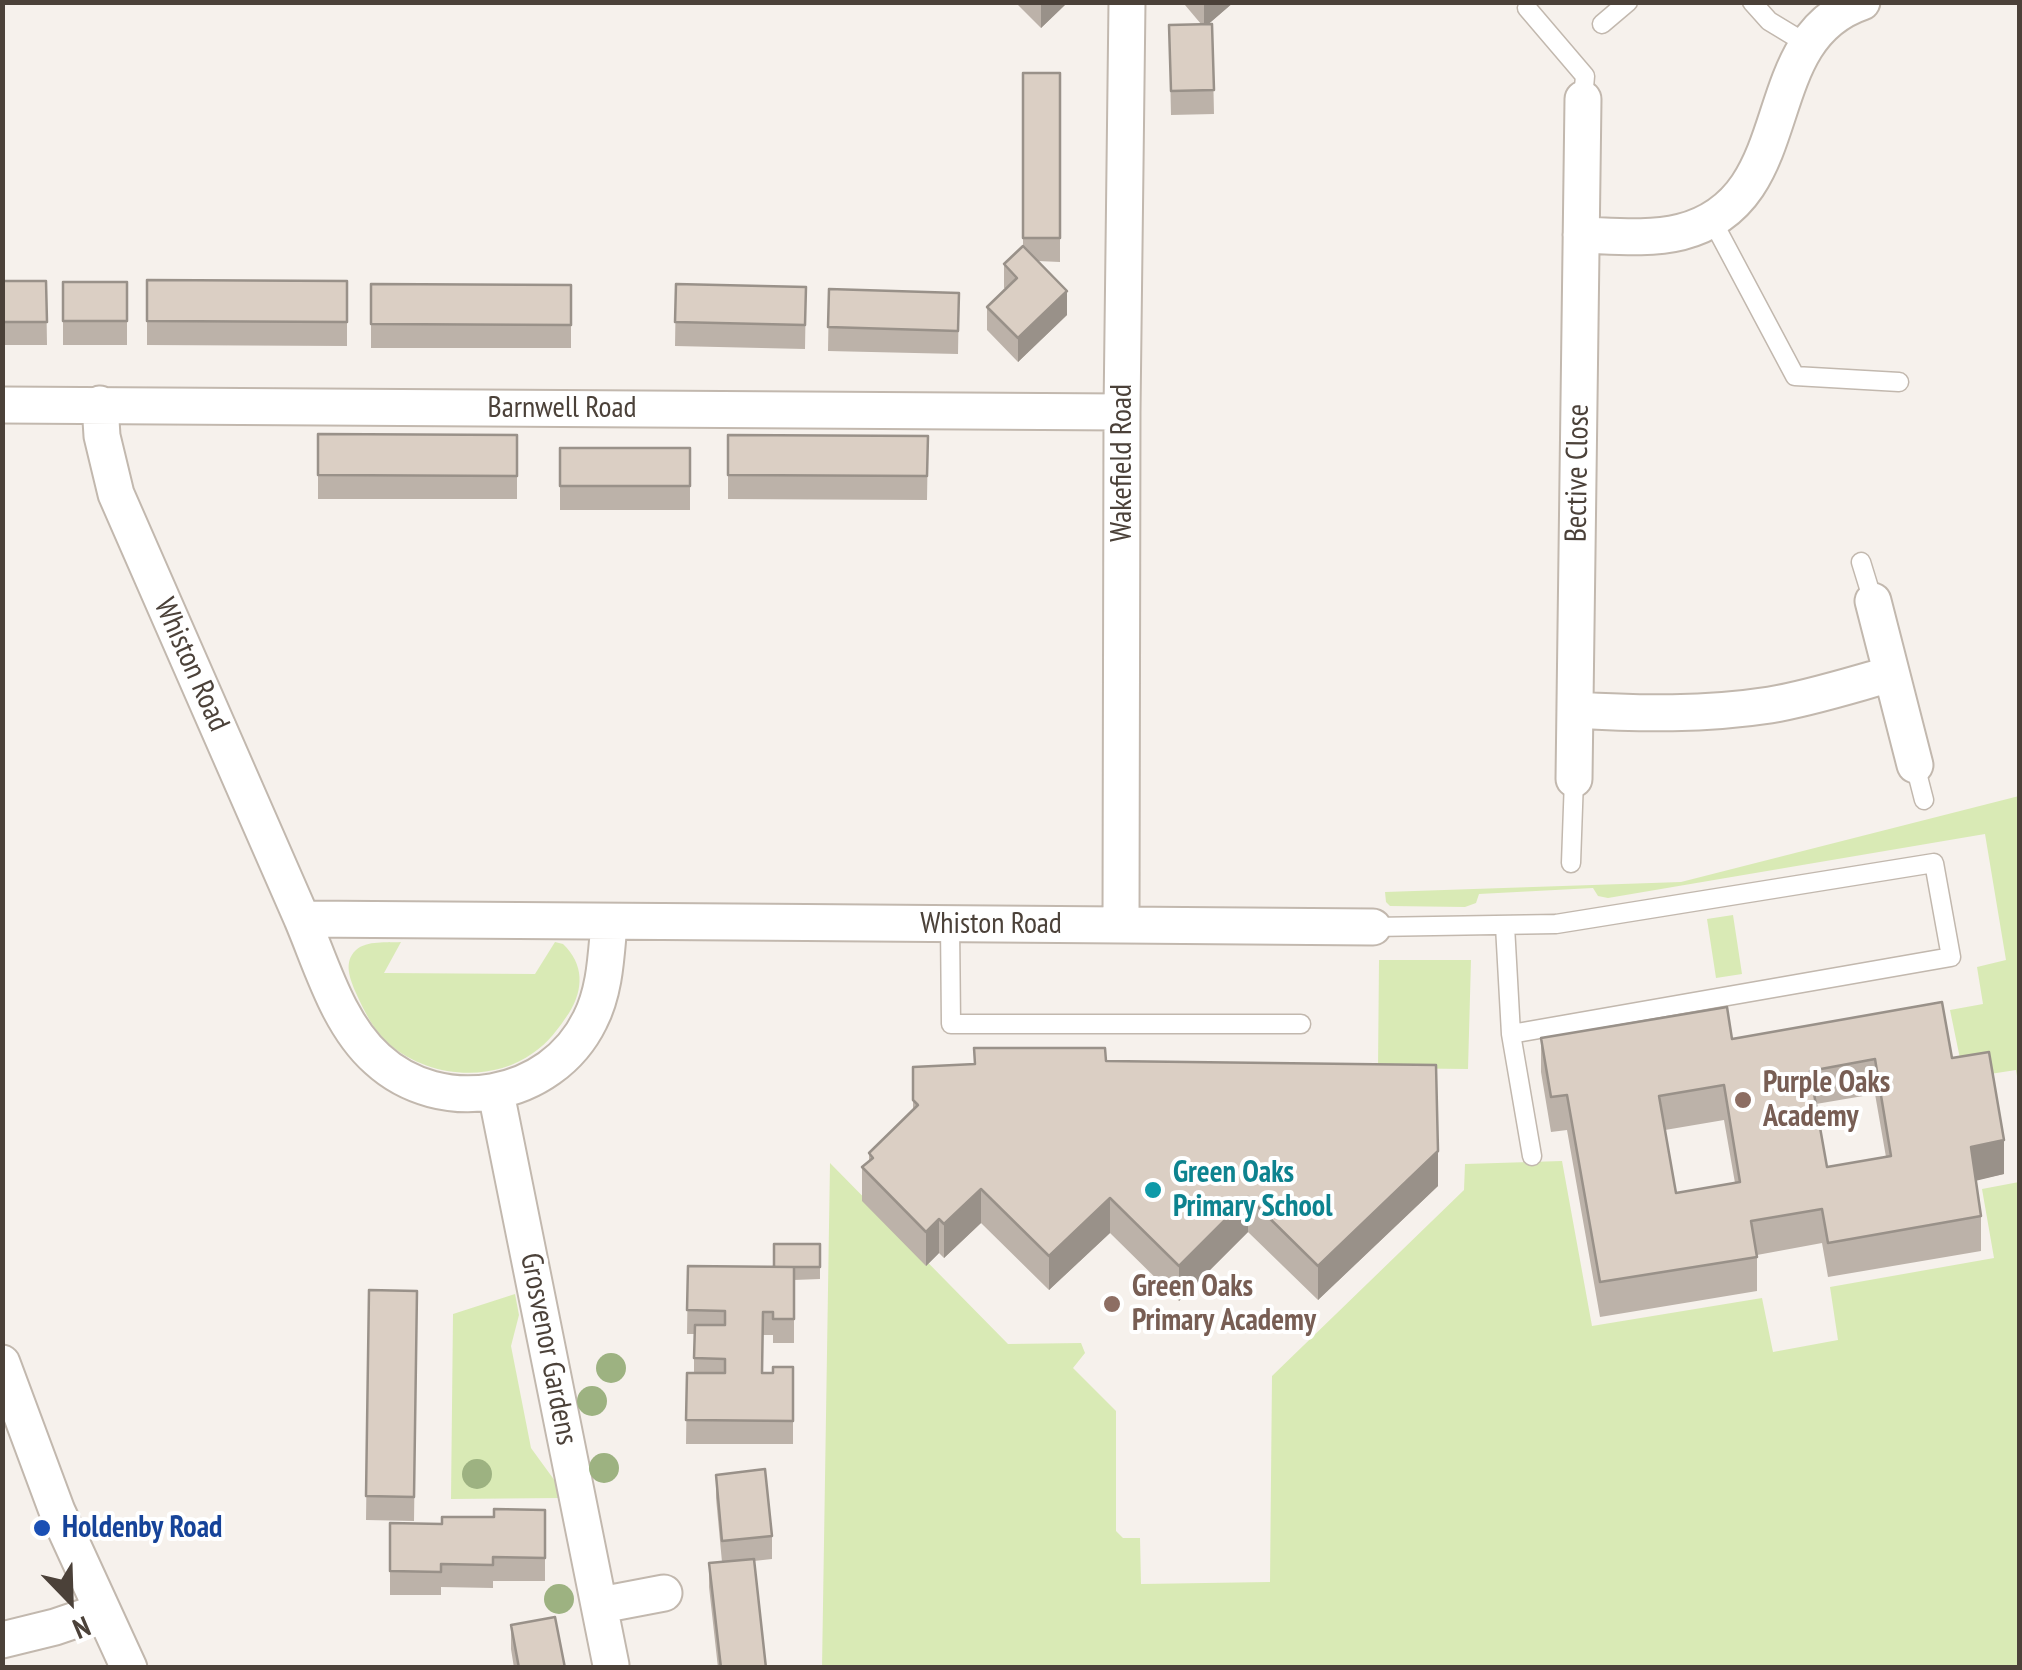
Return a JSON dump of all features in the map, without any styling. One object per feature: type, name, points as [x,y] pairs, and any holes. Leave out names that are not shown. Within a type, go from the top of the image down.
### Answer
[{"type":"street","name":"Wakefield Road","points":[[1121,923],[1126,2]]},
{"type":"street","points":[[1581,235],[1677,233],[1726,211],[1755,175],[1807,44],[1838,7]]},
{"type":"street","name":"Bective Close","points":[[1574,779],[1583,99]]},
{"type":"street","name":"Barnwell Road","points":[[2,404],[1122,412]]},
{"type":"street","name":"Whiston Road","points":[[100,404],[102,436],[116,494],[345,1019],[373,1056],[391,1072],[430,1090],[464,1095],[516,1087],[552,1066],[580,1038],[597,1006],[609,924]]},
{"type":"street","points":[[1872,601],[1915,765]]},
{"type":"street","points":[[1575,710],[1656,714],[1722,711],[1774,704],[1892,674]]},
{"type":"street","name":"Whiston Road","points":[[302,919],[1373,927]]},
{"type":"street","name":"Grosvenor Gardens","points":[[496,1092],[611,1664]]},
{"type":"street","points":[[2,1363],[56,1511],[129,1668]]},
{"type":"street","points":[[601,1605],[664,1592]]},
{"type":"street","points":[[2,1640],[102,1611]]},
{"type":"lane","points":[[1602,24],[1628,2]]},
{"type":"lane","points":[[1752,2],[1769,21],[1807,44]]},
{"type":"lane","points":[[1527,8],[1585,76],[1583,99]]},
{"type":"lane","points":[[1712,220],[1796,376],[1900,382]]},
{"type":"lane","points":[[1861,562],[1872,601]]},
{"type":"lane","points":[[1915,765],[1924,800]]},
{"type":"lane","points":[[1571,863],[1574,779]]},
{"type":"lane","points":[[1373,927],[1556,924],[1934,863],[1951,957],[1511,1034]]},
{"type":"lane","points":[[950,924],[950,1024],[1301,1024]]},
{"type":"lane","points":[[1505,926],[1511,1034],[1532,1156]]},
{"type":"green space","points":[[2019,796],[2019,1088],[2016,1070],[1964,1078],[1950,1010],[1983,1004],[1977,967],[2006,960],[1985,834],[1608,898],[1598,896],[1593,888],[1479,894],[1476,903],[1465,907],[1390,906],[1386,902],[1385,892],[1681,882]]},
{"type":"green space","points":[[1733,915],[1742,974],[1716,978],[1707,919]]},
{"type":"green space","points":[[401,942],[384,973],[535,974],[555,942],[563,944],[578,968],[577,995],[553,1035],[516,1063],[480,1072],[441,1070],[422,1064],[389,1044],[366,1014],[352,982],[349,965],[356,950],[371,943]]},
{"type":"green space","points":[[1379,960],[1471,960],[1468,1069],[1378,1068]]},
{"type":"green space","points":[[1562,1161],[1592,1326],[1762,1298],[1773,1352],[1838,1340],[1830,1287],[1994,1258],[1982,1189],[2019,1182],[2019,1667],[822,1668],[830,1163],[1008,1344],[1081,1343],[1085,1353],[1073,1368],[1116,1411],[1116,1531],[1123,1538],[1140,1538],[1141,1584],[1270,1582],[1272,1376],[1464,1190],[1465,1164]]},
{"type":"green space","points":[[515,1294],[519,1315],[511,1346],[531,1448],[555,1481],[559,1498],[451,1499],[453,1314]]},
{"type":"building","points":[[1212,24],[1214,90],[1171,91],[1169,25]]},
{"type":"building","points":[[1023,73],[1060,73],[1060,238],[1023,238]]},
{"type":"building","points":[[1023,246],[1067,291],[1018,338],[987,307],[1017,278],[1004,264]]},
{"type":"building","points":[[147,280],[347,281],[347,322],[147,321]]},
{"type":"building","points":[[2,281],[46,281],[47,322],[2,322]]},
{"type":"building","points":[[63,282],[127,282],[127,321],[63,321]]},
{"type":"building","points":[[371,284],[571,285],[571,325],[371,324]]},
{"type":"building","points":[[676,284],[806,287],[805,325],[675,322]]},
{"type":"building","points":[[829,289],[959,293],[958,331],[828,327]]},
{"type":"building","points":[[318,434],[517,435],[517,476],[318,475]]},
{"type":"building","points":[[728,435],[928,436],[927,476],[728,475]]},
{"type":"building","points":[[560,448],[690,448],[690,486],[560,486]]},
{"type":"building","points":[[1942,1002],[1952,1058],[1989,1052],[2004,1140],[1971,1147],[1981,1216],[1828,1243],[1822,1209],[1751,1221],[1757,1257],[1600,1282],[1567,1095],[1551,1097],[1541,1038],[1727,1007],[1732,1039]],"holes":[[[1875,1059],[1891,1156],[1827,1167],[1810,1071]],[[1724,1085],[1740,1182],[1676,1193],[1659,1096]]]},
{"type":"building","name":"Green Oaks Primary School","points":[[974,1048],[1105,1048],[1106,1061],[1436,1065],[1438,1151],[1318,1266],[1248,1197],[1179,1266],[1110,1198],[1049,1256],[981,1189],[944,1224],[939,1219],[926,1232],[862,1167],[873,1158],[869,1153],[918,1105],[913,1100],[913,1067],[975,1064]]},
{"type":"building","points":[[774,1244],[820,1244],[820,1267],[774,1267]]},
{"type":"building","points":[[688,1266],[794,1267],[794,1319],[773,1319],[773,1312],[763,1312],[762,1373],[773,1373],[773,1367],[793,1367],[793,1421],[686,1420],[687,1373],[725,1373],[725,1359],[694,1358],[695,1325],[725,1325],[725,1311],[687,1310]]},
{"type":"building","points":[[369,1290],[417,1291],[414,1497],[366,1496]]},
{"type":"building","points":[[765,1469],[772,1536],[722,1541],[716,1475]]},
{"type":"building","points":[[494,1509],[545,1510],[545,1558],[493,1557],[493,1565],[441,1564],[441,1572],[390,1571],[390,1523],[442,1524],[442,1517],[494,1517]]},
{"type":"building","points":[[754,1559],[766,1668],[721,1668],[709,1563]]},
{"type":"building","points":[[555,1617],[565,1668],[519,1668],[511,1625]]},
{"type":"place","name":"Purple Oaks Academy","points":[[1743,1100]]},
{"type":"place","name":"Green Oaks Primary School","points":[[1153,1190]]},
{"type":"place","name":"Green Oaks Primary Academy","points":[[1112,1304]]},
{"type":"place","name":"Holdenby Road","points":[[42,1528]]}]
